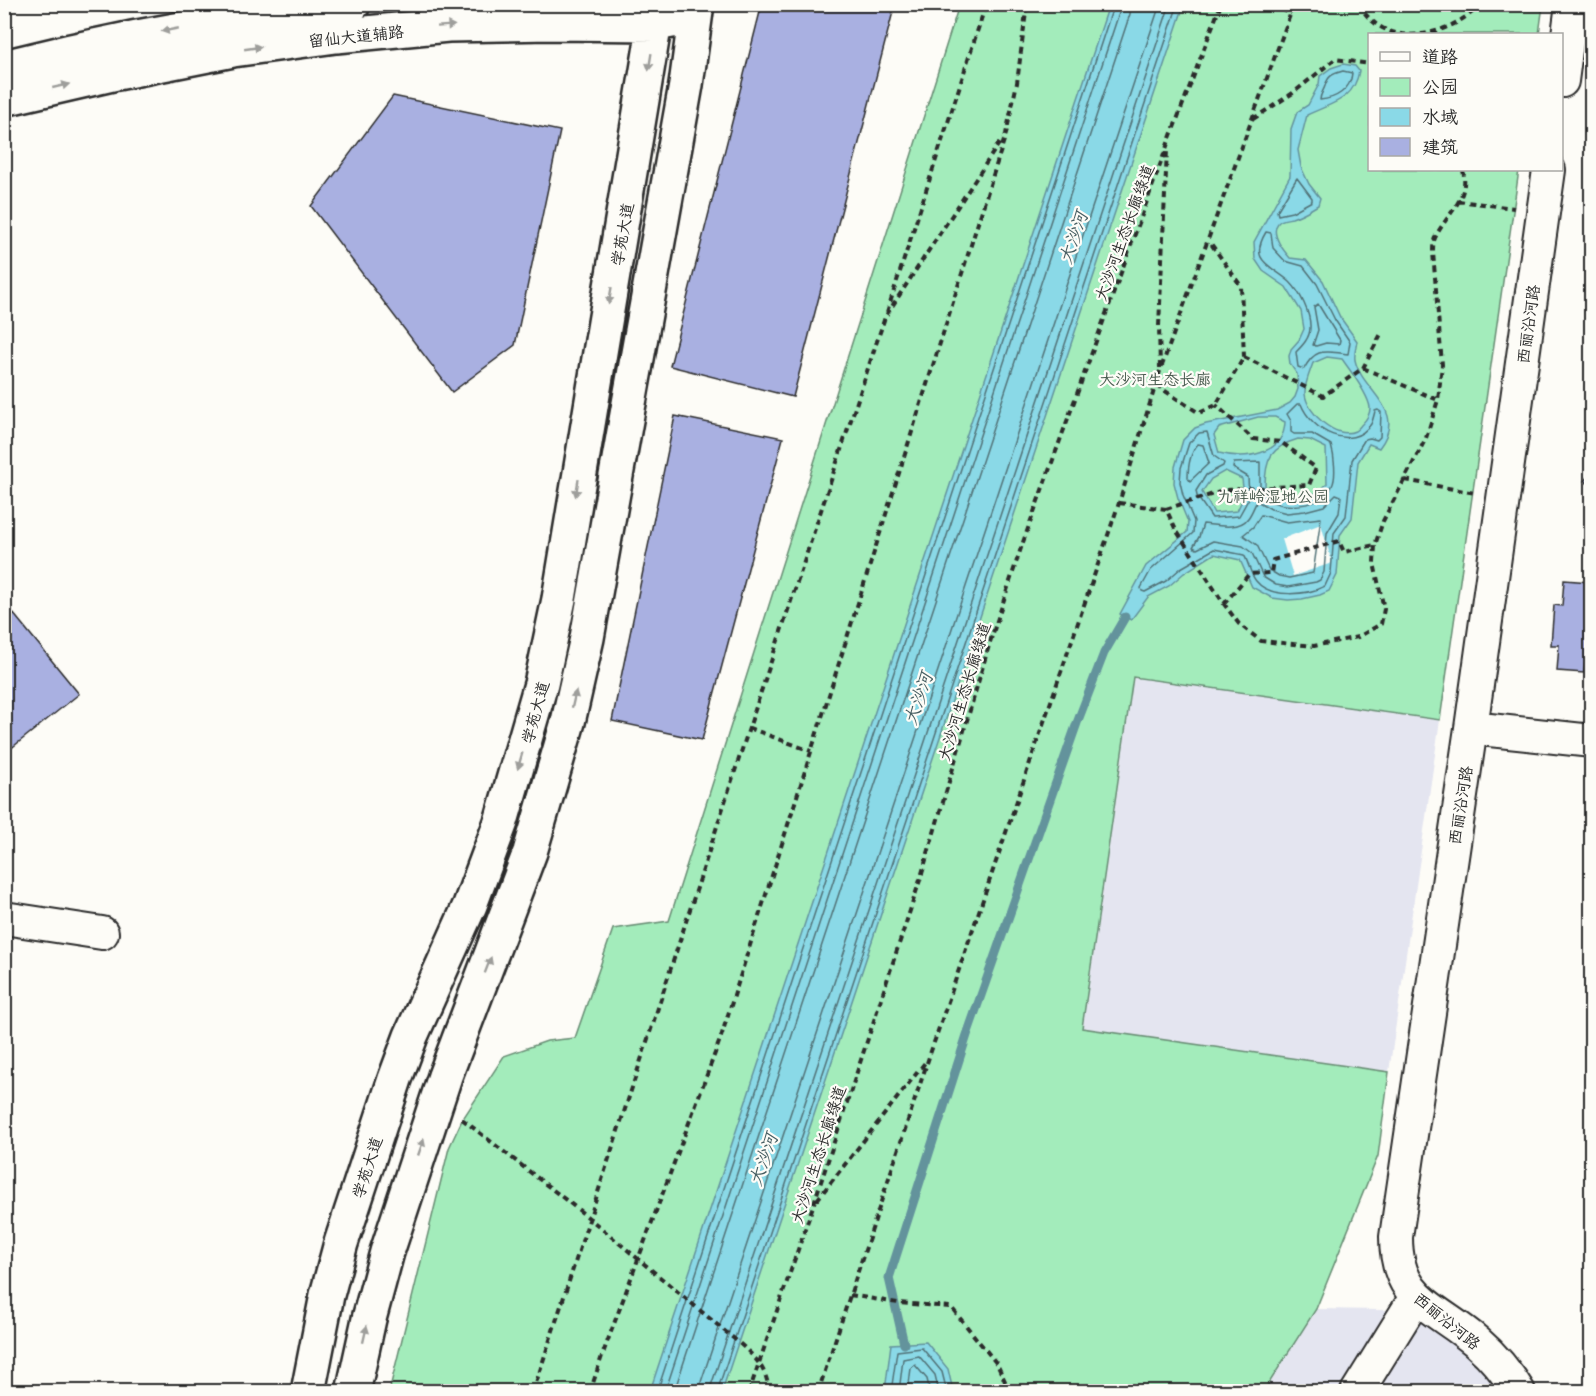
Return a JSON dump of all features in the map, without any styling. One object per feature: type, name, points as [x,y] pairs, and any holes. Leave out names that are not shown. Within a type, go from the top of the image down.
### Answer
[{"type":"street","name":"留仙大道辅路","points":[[4,67],[178,28],[353,4]]},
{"type":"street","points":[[1563,73],[1572,4]]},
{"type":"street","name":"留仙大道辅路","points":[[4,99],[233,50],[336,36],[448,25],[550,23],[657,14],[675,21],[692,7]]},
{"type":"street","points":[[353,1392],[369,1319],[404,1199],[445,1076],[518,888],[568,722],[587,638],[686,85],[692,7]]},
{"type":"street","name":"学苑大道","points":[[308,1392],[330,1285],[394,1079],[486,865],[517,773],[538,695],[559,599],[657,14]]},
{"type":"street","name":"西丽沿河路","points":[[1519,1392],[1500,1366],[1477,1342],[1416,1298],[1403,1277],[1396,1256],[1396,1237],[1471,728],[1549,171]]},
{"type":"street","points":[[1471,728],[1592,741]]},
{"type":"street","points":[[4,918],[102,933]]},
{"type":"street","points":[[1356,1392],[1416,1298]]},
{"type":"path","points":[[533,1392],[986,4]]},
{"type":"path","points":[[590,1392],[721,1037],[1006,134],[1017,83],[1027,4]]},
{"type":"path","name":"大沙河生态长廊绿道","points":[[749,1392],[921,877],[990,642],[1022,545],[1221,4]]},
{"type":"path","points":[[1272,4],[1291,14]]},
{"type":"path","points":[[818,1392],[929,1058],[1119,503],[1160,371],[1294,4]]},
{"type":"path","points":[[1359,4],[1364,15],[1380,27],[1396,33]]},
{"type":"path","points":[[1431,33],[1449,28],[1481,4]]},
{"type":"path","points":[[1252,120],[1293,93],[1335,58],[1368,64]]},
{"type":"path","points":[[885,317],[1006,134]]},
{"type":"path","points":[[1160,371],[1159,326],[1167,146]]},
{"type":"path","points":[[1166,508],[1176,530],[1224,604],[1239,624],[1261,641],[1314,646],[1358,638],[1381,624],[1384,609],[1374,563],[1375,545],[1383,521],[1426,438],[1438,400],[1442,365],[1433,252],[1434,239],[1458,201],[1465,180],[1462,171]]},
{"type":"path","points":[[1458,201],[1543,211]]},
{"type":"path","points":[[1156,385],[1199,413],[1216,405],[1244,357],[1241,286],[1208,240]]},
{"type":"path","points":[[1244,357],[1323,396],[1363,368],[1381,333]]},
{"type":"path","points":[[1363,368],[1438,400]]},
{"type":"path","points":[[1119,503],[1166,508],[1226,490],[1309,485],[1316,468],[1281,442],[1253,439],[1216,405]]},
{"type":"path","points":[[1405,480],[1503,498]]},
{"type":"path","points":[[1224,604],[1249,574],[1271,573],[1273,560],[1340,541],[1344,552],[1375,545]]},
{"type":"path","points":[[749,728],[811,751]]},
{"type":"path","points":[[814,1203],[929,1058]]},
{"type":"path","points":[[462,1120],[589,1218],[759,1360],[765,1371],[769,1392]]},
{"type":"path","points":[[850,1295],[898,1303],[951,1307],[997,1364],[1010,1392]]},
{"type":"shaded area","points":[[1133,677],[1440,720],[1389,1072],[1082,1028]]},
{"type":"shaded area","points":[[1316,1309],[1448,1311],[1525,1392],[1264,1392]]},
{"type":"green space","name":"大沙河生态长廊","points":[[959,5],[1543,5],[1539,33],[1368,33],[1368,171],[1519,171],[1440,720],[1133,677],[1082,1028],[1389,1072],[1378,1156],[1316,1309],[1264,1391],[389,1392],[449,1148],[462,1120],[504,1056],[547,1041],[575,1038],[613,929],[669,921]]},
{"type":"water","name":"大沙河","points":[[1109,5],[1184,5],[722,1391],[650,1391]]},
{"type":"water","points":[[1343,64],[1355,66],[1359,71],[1347,95],[1307,115],[1298,150],[1301,167],[1309,184],[1320,198],[1318,205],[1278,223],[1276,236],[1290,258],[1306,260],[1323,281],[1340,317],[1357,341],[1355,360],[1359,371],[1381,401],[1389,422],[1387,434],[1379,448],[1369,444],[1358,462],[1352,518],[1340,535],[1337,575],[1329,591],[1320,595],[1288,600],[1272,598],[1252,587],[1240,560],[1214,554],[1184,573],[1169,586],[1148,597],[1131,620],[1120,614],[1146,566],[1187,532],[1188,522],[1174,483],[1175,467],[1183,440],[1195,428],[1206,424],[1277,410],[1290,403],[1298,389],[1297,374],[1290,364],[1289,356],[1304,329],[1301,311],[1286,287],[1263,271],[1255,259],[1254,242],[1290,176],[1291,129],[1297,112],[1308,105],[1319,84],[1320,76],[1331,68]],"holes":[[[1327,357],[1342,359],[1359,383],[1370,408],[1366,419],[1355,431],[1339,432],[1324,423],[1311,409],[1305,390],[1313,363]],[[1258,417],[1275,417],[1285,422],[1278,442],[1271,448],[1251,455],[1219,453],[1214,435],[1219,428]],[[1298,439],[1310,440],[1326,448],[1327,484],[1305,498],[1280,497],[1265,487],[1266,469],[1271,456],[1289,442]],[[1225,471],[1242,479],[1244,496],[1237,511],[1214,513],[1202,492],[1211,479]]]},
{"type":"water","points":[[926,1342],[948,1369],[953,1391],[885,1391],[891,1344]]},
{"type":"pier","points":[[1321,524],[1332,563],[1293,576],[1282,539]]},
{"type":"building","points":[[762,4],[895,4],[793,397],[670,366]]},
{"type":"building","points":[[393,96],[560,131],[515,345],[452,392],[311,206]]},
{"type":"building","points":[[675,416],[783,438],[702,740],[612,721]]},
{"type":"building","points":[[1592,471],[1592,486],[1584,481]]},
{"type":"building","points":[[1564,580],[1590,582],[1592,665],[1585,664],[1584,673],[1557,671],[1559,645],[1551,645],[1554,605],[1562,606]]},
{"type":"building","points":[[4,602],[79,694],[4,754]]},
{"type":"waterway","points":[[904,1344],[889,1278],[967,1035],[1077,723],[1104,653],[1125,617]]},
{"type":"park label","name":"九祥岭湿地公园","points":[[1273,495]]}]
